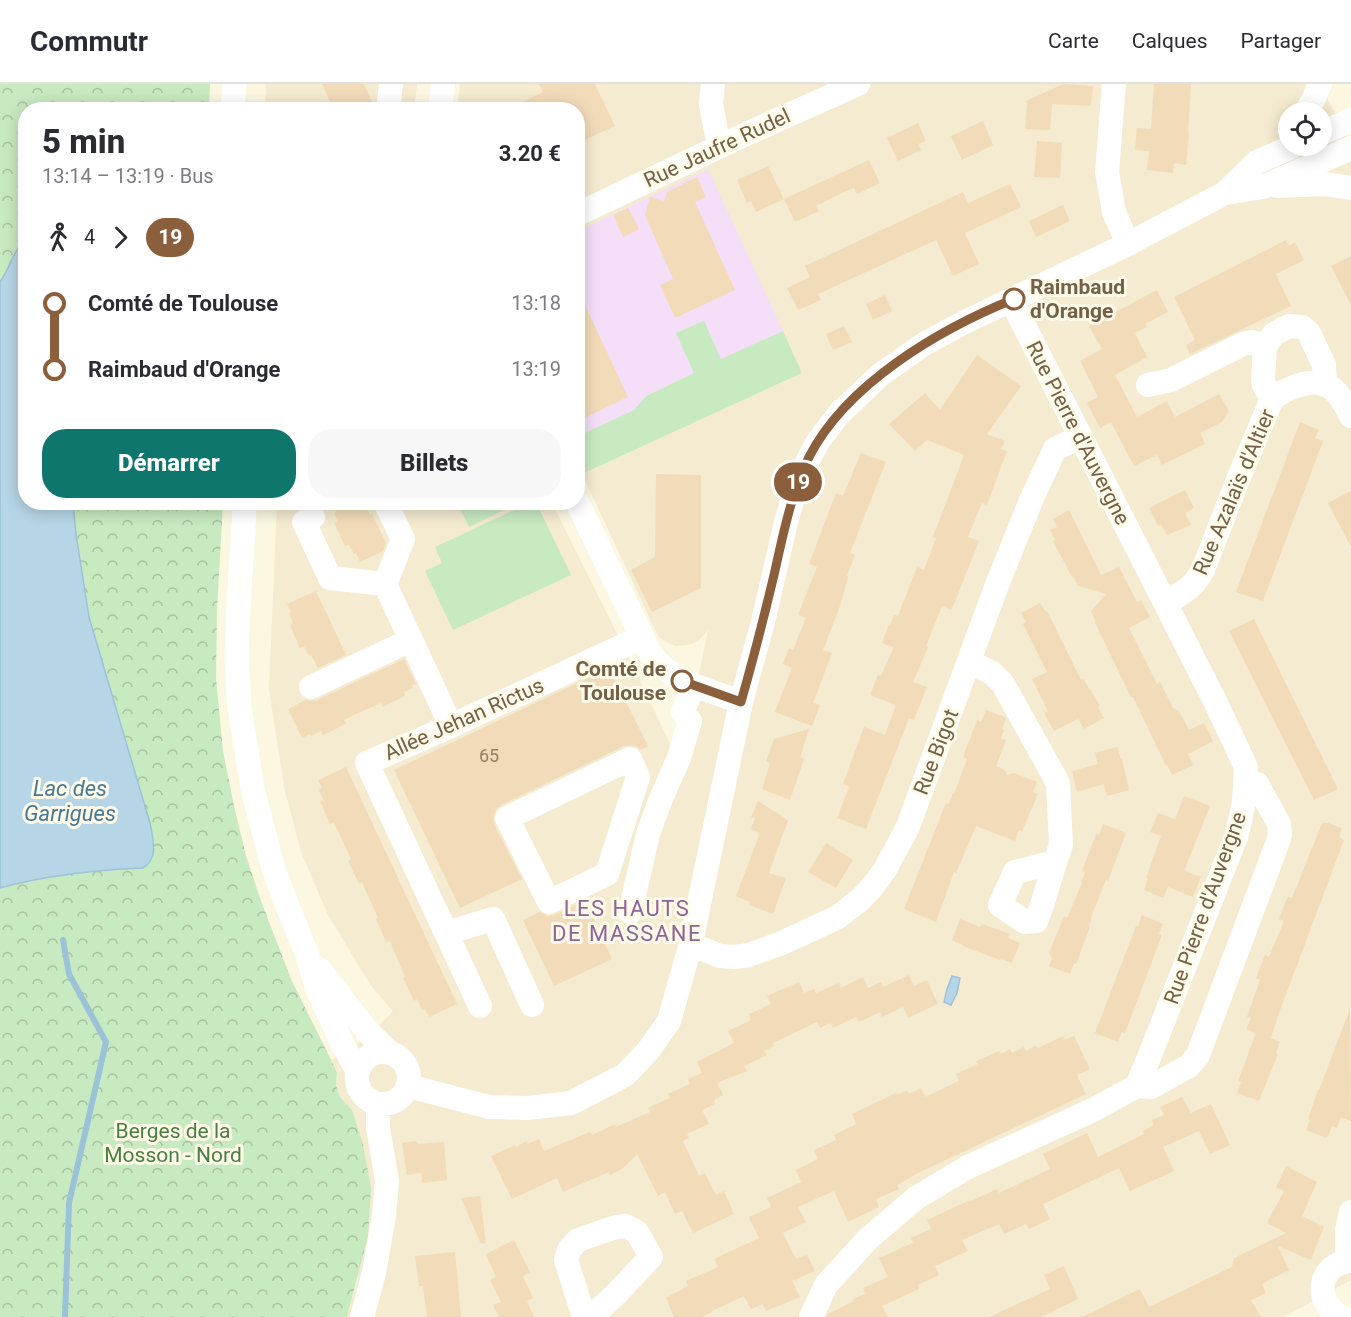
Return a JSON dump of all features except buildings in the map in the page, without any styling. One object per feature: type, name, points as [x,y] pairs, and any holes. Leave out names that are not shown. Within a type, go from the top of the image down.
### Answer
[{"type":"street","points":[[233,102],[234,84]]},
{"type":"street","points":[[389,102],[391,84]]},
{"type":"street","points":[[441,102],[443,84]]},
{"type":"street","points":[[713,84],[711,104],[719,147]]},
{"type":"street","name":"Rue Jaufre Rudel","points":[[585,211],[858,84]]},
{"type":"street","points":[[1114,84],[1107,172],[1113,212],[1128,244]]},
{"type":"street","points":[[1313,102],[1320,84]]},
{"type":"street","points":[[1332,129],[1351,120]]},
{"type":"street","points":[[408,1086],[489,1107],[528,1108],[571,1103],[625,1075],[648,1051],[669,1021],[690,947],[741,702],[763,622],[786,522],[797,484],[819,441],[856,396],[880,375],[924,344],[1128,244],[1225,193],[1278,141]]},
{"type":"street","points":[[1263,187],[1351,148]]},
{"type":"street","points":[[1257,162],[1278,153]]},
{"type":"street","points":[[1225,193],[1263,187],[1325,184],[1351,188]]},
{"type":"street","name":"Rue Pierre d'Auvergne","points":[[1011,300],[1215,701],[1246,767],[1244,802],[1237,834],[1137,1086]]},
{"type":"street","points":[[1148,385],[1171,380],[1243,344],[1252,342],[1265,346],[1274,334],[1289,326],[1302,327],[1309,333],[1324,365],[1325,385],[1334,389],[1341,397],[1351,416]]},
{"type":"street","name":"Rue Azalaïs d'Altier","points":[[1265,346],[1263,379],[1272,399]]},
{"type":"street","name":"Rue Azalaïs d'Altier","points":[[1165,603],[1187,591],[1203,570],[1272,399],[1296,386],[1314,382],[1325,385]]},
{"type":"street","name":"Rue Bigot","points":[[690,947],[704,949],[720,956],[749,955],[782,943],[838,917],[873,886],[907,829],[997,585],[1032,498],[1055,449],[1080,437]]},
{"type":"street","points":[[245,510],[237,658],[239,704],[253,791],[273,867],[307,954],[317,988],[358,1072]]},
{"type":"street","points":[[389,510],[403,539],[385,584],[451,726]]},
{"type":"street","points":[[581,510],[650,653],[662,666],[682,681],[741,702]]},
{"type":"street","points":[[313,518],[304,522],[330,578],[385,584]]},
{"type":"street","name":"Allée Jehan Rictus","points":[[480,1006],[367,763],[642,637]]},
{"type":"street","points":[[311,687],[411,640]]},
{"type":"street","points":[[969,662],[992,673],[1003,684],[1058,783],[1061,845],[1055,862]]},
{"type":"street","points":[[630,912],[648,834],[679,758],[690,721],[683,712],[693,685]]},
{"type":"street","points":[[630,759],[638,777],[607,874],[549,902],[507,818],[630,759]]},
{"type":"street","points":[[811,1317],[826,1285],[868,1239],[916,1198],[968,1167],[1093,1110],[1137,1086],[1151,1087],[1189,1066],[1198,1055],[1280,835],[1279,824],[1257,784],[1246,782]]},
{"type":"street","points":[[446,933],[493,919],[532,1005]]},
{"type":"street","points":[[307,954],[367,1031],[390,1053]]},
{"type":"street","points":[[382,1052],[390,1053],[396,1055],[406,1065],[410,1079],[408,1086],[400,1098],[393,1102],[378,1104],[370,1101],[359,1088],[358,1072],[366,1058],[382,1052]]},
{"type":"street","points":[[362,1317],[374,1273],[387,1181],[378,1128],[378,1104]]},
{"type":"street","points":[[1333,1315],[1326,1305],[1323,1287],[1330,1270],[1338,1264],[1349,1261],[1347,1230],[1351,1212]]},
{"type":"street","points":[[584,1317],[566,1260],[568,1250],[578,1240],[616,1227],[631,1228],[637,1233],[651,1257],[591,1317]]},
{"type":"shaded area","points":[[266,84],[417,84],[415,102],[265,102]]},
{"type":"shaded area","points":[[460,84],[1319,84],[1329,102],[1278,102],[1278,156],[1332,156],[1332,108],[1351,142],[1351,1280],[1284,1317],[347,1317],[358,1279],[352,1110],[340,1097],[336,1085],[337,1072],[332,1060],[368,1037],[393,1011],[371,986],[328,915],[301,852],[284,787],[269,689],[277,510],[555,510],[673,750],[678,776],[708,630],[698,641],[688,645],[675,646],[658,636],[585,480],[585,473],[802,373],[708,170],[585,228],[585,102],[458,102]]},
{"type":"shaded area","points":[[708,169],[783,331],[646,396],[634,410],[585,433],[585,228]]},
{"type":"green space","points":[[0,84],[210,84],[209,102],[18,102],[18,248],[0,282]]},
{"type":"green space","points":[[704,321],[721,359],[783,331],[802,373],[585,473],[585,433],[634,410],[646,396],[694,373],[676,333]]},
{"type":"green space","name":"Berges de la Mosson - Nord","points":[[74,510],[223,510],[216,678],[223,751],[234,806],[246,856],[291,979],[337,1072],[336,1085],[340,1097],[352,1110],[363,1144],[371,1188],[368,1236],[347,1317],[0,1317],[0,888],[71,874],[142,868],[154,848],[150,823],[89,616]]},
{"type":"green space","points":[[460,510],[504,510],[469,527]]},
{"type":"green space","points":[[514,510],[540,510],[571,575],[453,630],[425,571],[442,563],[435,547]]},
{"type":"water","name":"Lac des Garrigues","points":[[17,249],[18,510],[74,510],[89,617],[150,823],[154,848],[151,859],[143,868],[71,874],[0,888],[0,282]]},
{"type":"water","points":[[952,976],[960,978],[957,993],[951,1005],[944,1002]]},
{"type":"waterway","points":[[63,940],[69,974],[106,1042],[69,1203],[65,1317]]},
{"type":"bus line","name":"19","points":[[682,681],[741,702],[797,484],[819,441],[839,414],[880,375],[924,344],[1014,299]]},
{"type":"place","name":"Raimbaud d'Orange","points":[[1014,299]]},
{"type":"place","name":"Comté de Toulouse","points":[[682,681]]},
{"type":"district","name":"LES HAUTS DE MASSANE","points":[[627,920]]}]
